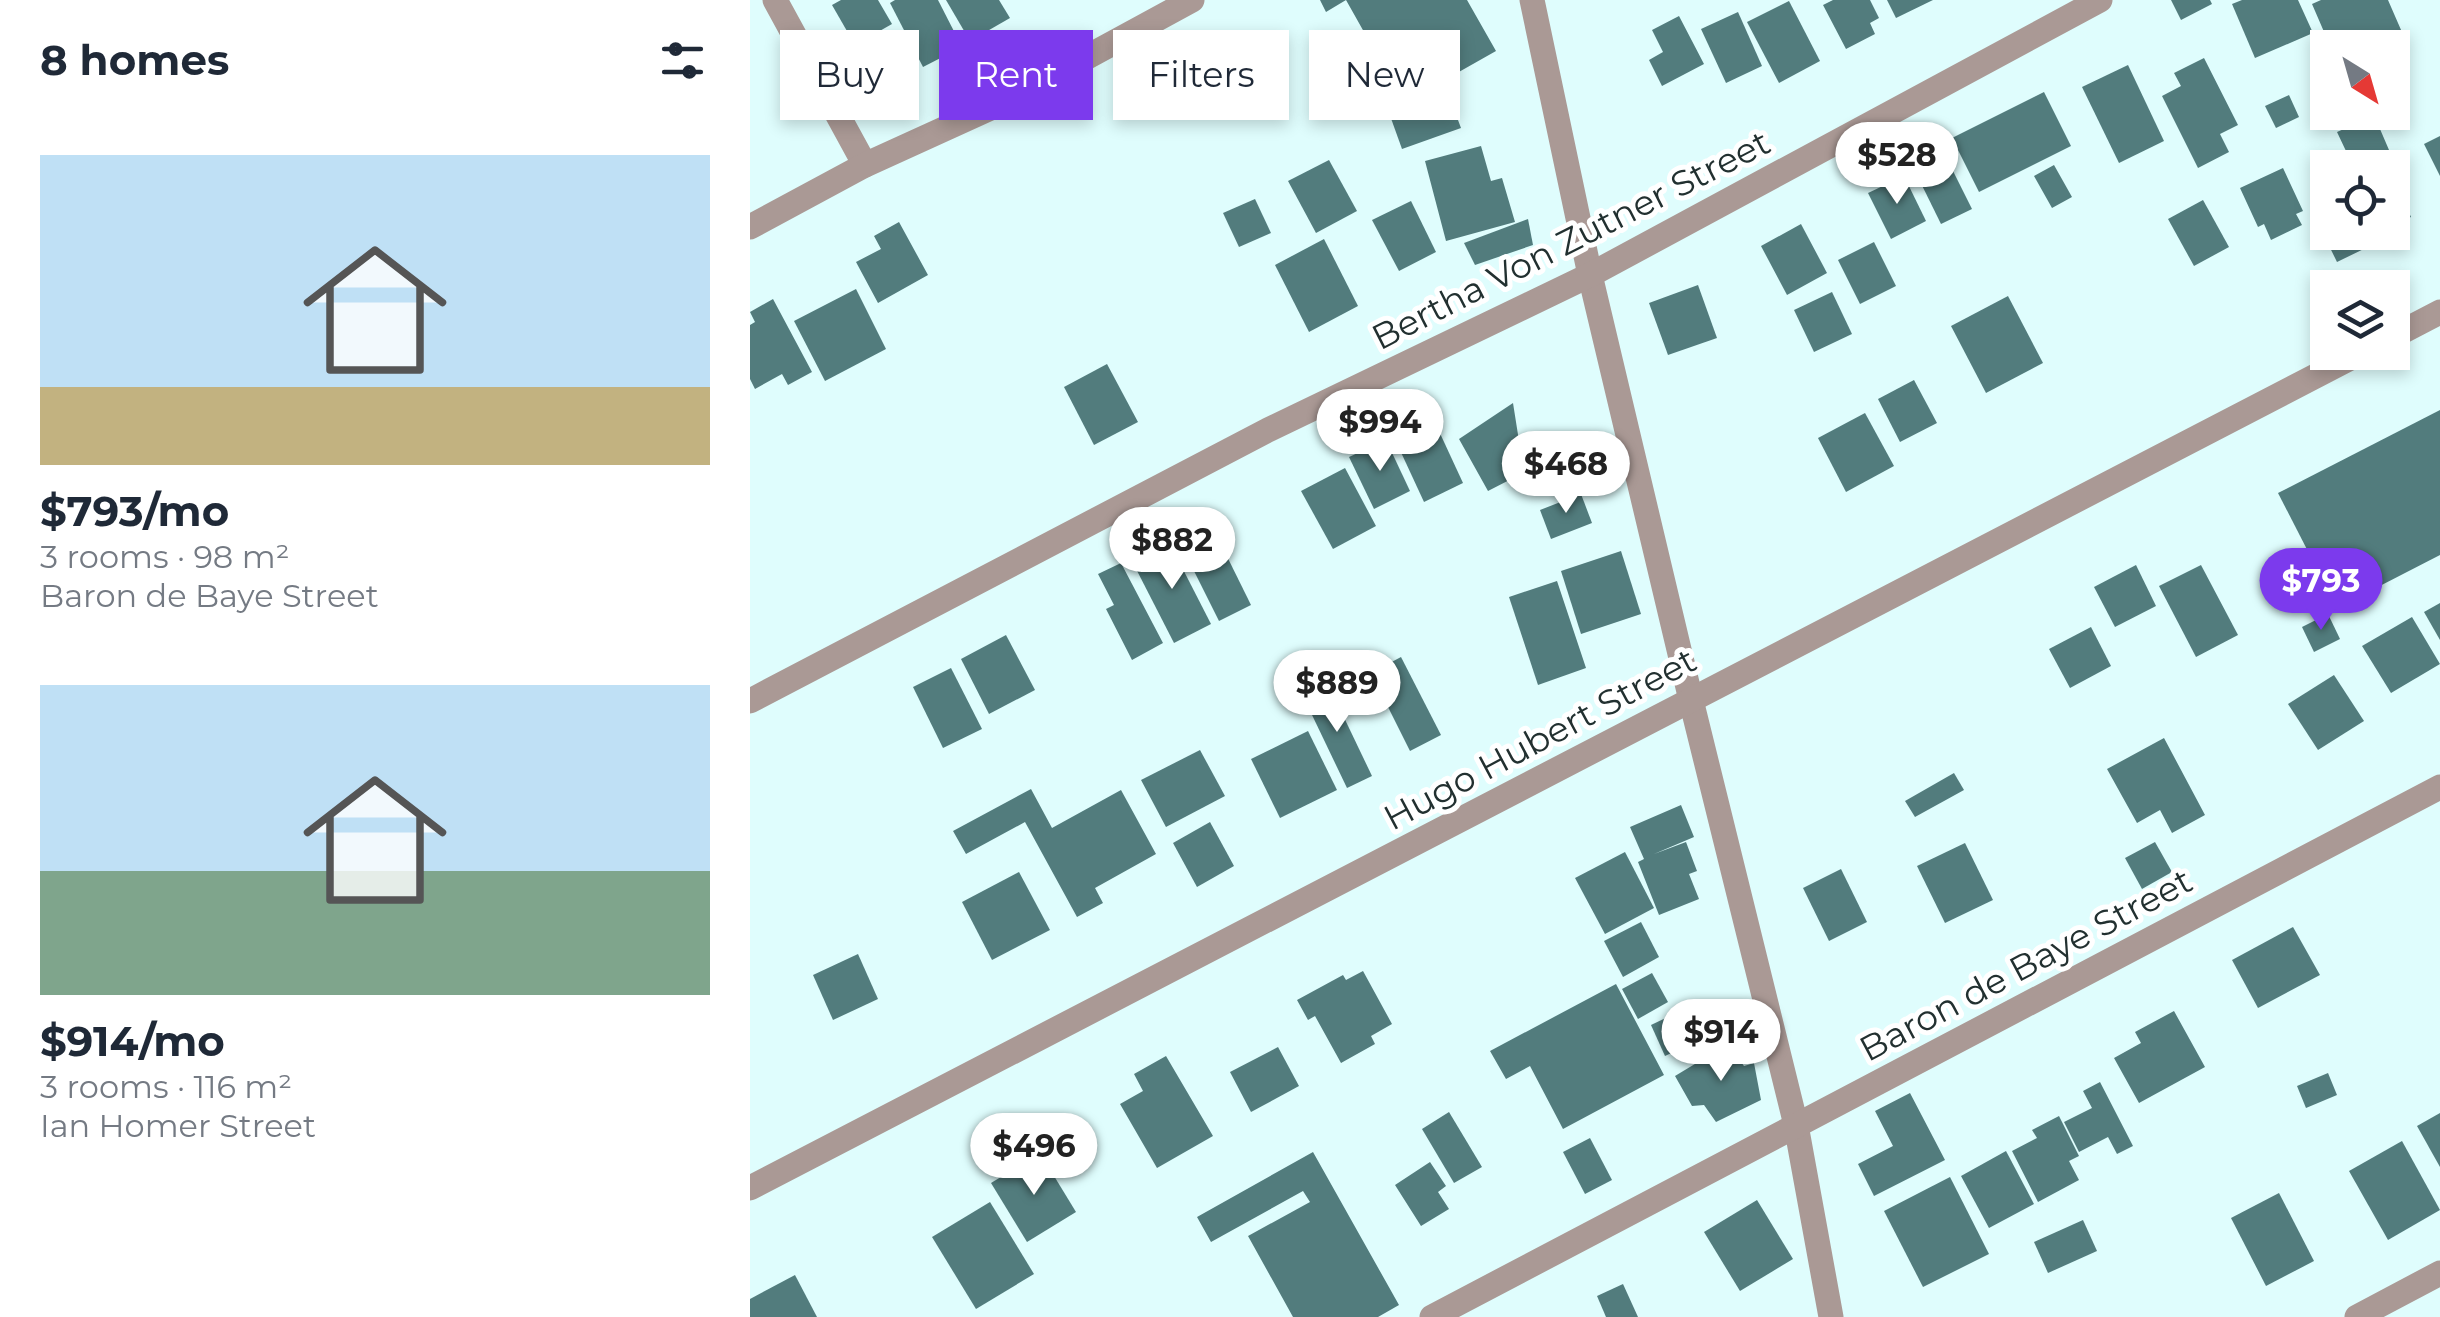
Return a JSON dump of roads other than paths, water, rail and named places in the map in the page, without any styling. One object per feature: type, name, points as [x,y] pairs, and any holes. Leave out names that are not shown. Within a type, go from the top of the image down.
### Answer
[{"type":"street","points":[[775,0],[864,165]]},
{"type":"street","points":[[750,228],[864,165],[1010,99],[1192,0]]},
{"type":"street","points":[[1532,0],[1590,275],[1796,1126],[1831,1317]]},
{"type":"street","name":"Bertha Von Zutner Street","points":[[750,701],[1268,430],[1590,275],[2100,0]]},
{"type":"street","points":[[2410,328],[2440,312]]},
{"type":"street","name":"Hugo Hubert Street","points":[[750,1188],[2327,370]]},
{"type":"street","name":"Baron de Baye Street","points":[[1432,1317],[2440,787]]},
{"type":"street","points":[[2357,1317],[2440,1273]]}]
